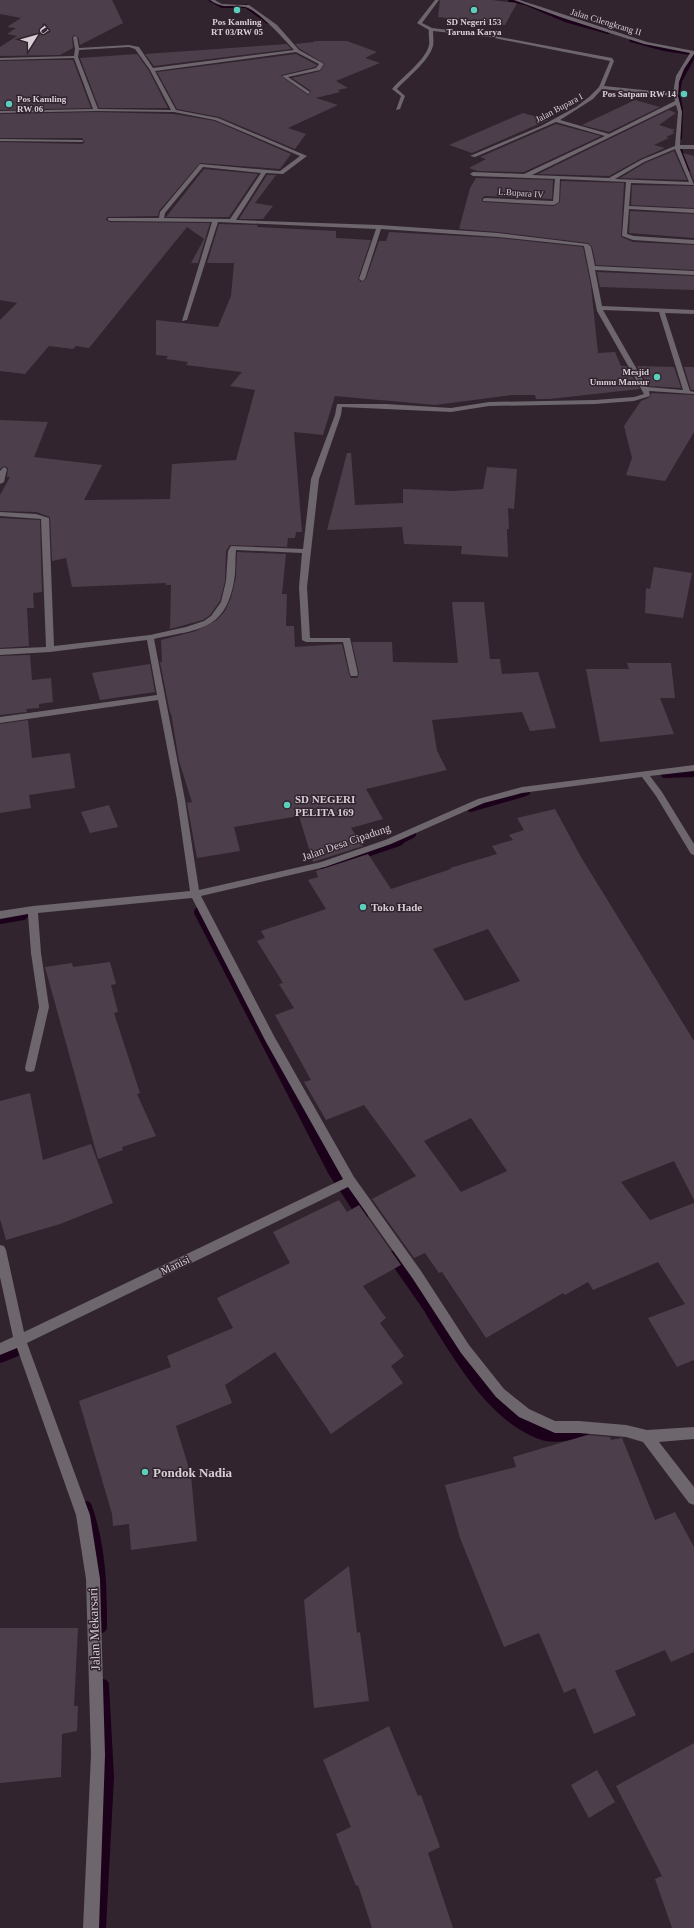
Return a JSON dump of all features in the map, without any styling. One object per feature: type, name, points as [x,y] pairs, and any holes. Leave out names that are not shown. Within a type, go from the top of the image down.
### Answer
[{"type":"street","points":[[212,0],[221,5],[248,6],[275,26],[297,51],[322,64],[318,69],[284,76],[308,93]]},
{"type":"street","points":[[436,0],[419,23],[430,29],[489,36],[607,58],[612,61],[601,88],[675,95]]},
{"type":"street","name":"Jalan Cilengkrang II","points":[[519,0],[564,17],[646,42],[694,52]]},
{"type":"street","points":[[398,109],[403,96],[394,89],[414,68],[431,46],[430,29]]},
{"type":"street","points":[[75,38],[77,49],[76,57],[96,110]]},
{"type":"street","points":[[77,49],[135,46],[152,70],[174,111]]},
{"type":"street","points":[[152,70],[297,51]]},
{"type":"street","points":[[473,174],[693,184],[677,146],[680,112],[675,95],[675,86],[680,74],[694,52]]},
{"type":"street","points":[[0,59],[76,57]]},
{"type":"street","name":"Jalan Bupara I","points":[[473,156],[555,120],[590,100],[601,88]]},
{"type":"street","points":[[525,176],[678,102]]},
{"type":"street","points":[[0,112],[96,110],[174,111],[216,119],[304,156],[284,172],[202,164],[162,213],[161,220]]},
{"type":"street","points":[[555,120],[608,135]]},
{"type":"street","points":[[0,140],[82,141]]},
{"type":"street","points":[[610,180],[631,165],[649,156],[677,146],[694,147]]},
{"type":"street","points":[[232,221],[265,171]]},
{"type":"street","name":"L.Bupara IV","points":[[485,200],[554,203],[556,202],[558,178]]},
{"type":"street","points":[[629,181],[624,235],[626,237],[694,242]]},
{"type":"street","points":[[626,207],[694,212]]},
{"type":"street","points":[[110,219],[215,222],[232,221],[379,227],[498,235],[584,245],[588,247],[600,308],[648,396],[634,399],[550,404],[489,404],[451,410],[339,405],[338,415],[315,479],[306,551],[304,587],[306,640],[347,640],[354,674]]},
{"type":"street","points":[[184,320],[215,222]]},
{"type":"street","points":[[362,279],[379,227]]},
{"type":"street","points":[[591,268],[694,273]]},
{"type":"street","points":[[600,308],[694,312]]},
{"type":"street","points":[[644,389],[691,392],[662,311]]},
{"type":"street","points":[[0,482],[4,470]]},
{"type":"street","points":[[0,514],[45,518],[50,649]]},
{"type":"street","points":[[0,652],[50,649],[150,637],[207,623],[219,613],[228,588],[232,551],[234,548],[306,551]]},
{"type":"street","points":[[150,637],[181,800],[195,894],[266,1032],[350,1181],[417,1275],[465,1349],[500,1393],[524,1413],[539,1421],[555,1426],[626,1431],[647,1436],[694,1433]]},
{"type":"street","points":[[0,720],[162,697]]},
{"type":"street","name":"Jalan Desa Cipadung","points":[[0,915],[32,910],[195,894],[322,865],[388,842],[487,799],[522,790],[694,768]]},
{"type":"street","points":[[644,774],[659,794],[694,852]]},
{"type":"street","points":[[30,1068],[44,1007],[36,953],[32,910]]},
{"type":"street","name":"Manisi","points":[[0,1349],[350,1181]]},
{"type":"street","name":"Jalan Mekarsari","points":[[0,1250],[20,1340],[83,1515],[93,1579],[98,1755],[90,1928]]},
{"type":"street","points":[[647,1436],[694,1498]]},
{"type":"building","points":[[0,0],[112,0],[123,23],[80,45],[78,37],[74,35],[72,37],[73,48],[60,55],[0,56],[0,47],[17,36],[7,34],[16,28],[7,27],[21,18],[0,14]]},
{"type":"building","points":[[440,0],[492,0],[517,3],[505,25],[438,17]]},
{"type":"building","points":[[314,41],[347,41],[377,52],[365,58],[380,63],[336,81],[348,88],[338,90],[340,92],[316,98],[338,105],[288,128],[306,134],[295,149],[219,117],[177,109],[157,72],[296,54],[317,65],[315,67],[281,76],[308,95],[311,91],[292,78],[320,71],[325,64],[300,49],[295,44]]},
{"type":"building","points":[[287,44],[291,49],[154,66],[145,54]]},
{"type":"building","points":[[137,54],[149,71],[168,108],[99,108],[80,58]]},
{"type":"building","points":[[73,60],[91,108],[0,110],[0,61]]},
{"type":"building","points":[[635,100],[660,107],[609,132],[582,125]]},
{"type":"building","points":[[669,110],[676,113],[659,125],[675,130],[672,132],[675,133],[666,137],[669,138],[654,145],[665,148],[640,159],[609,176],[538,174]]},
{"type":"building","points":[[96,112],[174,114],[215,121],[291,154],[280,169],[200,163],[159,211],[158,216],[107,217],[106,220],[110,222],[210,223],[198,263],[191,263],[204,239],[187,227],[89,348],[76,346],[73,349],[49,346],[25,374],[0,371],[0,320],[17,303],[0,300],[0,142],[82,144],[85,142],[82,138],[0,138],[0,114]]},
{"type":"building","points":[[523,113],[548,120],[472,153],[449,145]]},
{"type":"building","points":[[556,124],[601,136],[524,172],[477,171],[469,168],[486,159],[480,157]]},
{"type":"building","points":[[674,151],[687,180],[620,178],[645,163]]},
{"type":"building","points":[[683,153],[694,156],[694,181]]},
{"type":"building","points":[[204,169],[258,174],[229,217],[166,217]]},
{"type":"building","points":[[267,175],[276,175],[255,203],[273,206],[263,219],[239,219]]},
{"type":"building","points":[[476,178],[553,180],[552,199],[485,196],[482,198],[482,201],[554,206],[560,202],[561,181],[624,183],[621,237],[633,242],[694,245],[694,270],[596,265],[592,247],[588,243],[498,232],[459,229],[470,188]]},
{"type":"building","points":[[632,185],[694,186],[694,208],[631,205]]},
{"type":"building","points":[[630,211],[694,214],[694,238],[629,233]]},
{"type":"building","points":[[219,224],[258,225],[257,227],[336,231],[336,238],[371,240],[358,279],[361,282],[366,279],[379,241],[386,241],[389,232],[498,238],[583,247],[591,286],[598,353],[615,352],[621,366],[626,366],[640,389],[549,399],[536,399],[535,395],[512,395],[435,405],[335,396],[323,435],[294,432],[302,532],[296,532],[295,538],[288,538],[287,547],[230,545],[226,551],[225,581],[220,601],[210,615],[203,620],[170,629],[171,585],[166,585],[166,583],[72,587],[66,558],[52,561],[50,517],[36,512],[0,511],[0,495],[10,477],[7,477],[8,468],[4,466],[0,469],[0,420],[48,422],[34,457],[102,465],[84,500],[170,499],[172,464],[236,460],[255,390],[230,386],[242,372],[186,365],[188,362],[166,359],[168,356],[156,355],[156,320],[218,327],[231,296],[234,263],[207,263]]},
{"type":"building","points":[[597,272],[694,276],[694,290],[600,287]]},
{"type":"building","name":"Mesjid Ummu Mansur","points":[[637,366],[674,367],[681,388],[648,386]]},
{"type":"building","points":[[684,367],[694,367],[694,390],[691,390]]},
{"type":"building","points":[[651,393],[694,395],[694,432],[665,481],[626,475],[632,458],[624,426],[641,401],[650,397]]},
{"type":"building","points":[[347,453],[351,453],[355,505],[403,503],[403,489],[453,491],[483,489],[487,467],[517,469],[514,509],[508,508],[508,557],[461,554],[462,546],[404,544],[402,527],[327,530]]},
{"type":"building","points":[[0,518],[40,520],[42,592],[33,593],[34,608],[27,608],[29,646],[0,648]]},
{"type":"building","points":[[237,552],[286,554],[282,594],[287,594],[286,626],[294,626],[295,647],[342,644],[351,678],[357,678],[359,674],[352,642],[392,642],[393,662],[458,663],[452,602],[484,602],[490,659],[500,659],[502,674],[538,672],[556,728],[530,731],[522,712],[432,720],[437,751],[447,770],[366,789],[383,819],[351,828],[363,846],[313,862],[299,816],[234,827],[240,851],[197,858],[187,803],[192,802],[179,761],[160,662],[162,662],[161,640],[196,631],[217,620],[225,611],[231,598],[236,577]]},
{"type":"building","points":[[654,567],[692,573],[683,618],[645,613],[646,588],[650,589]]},
{"type":"building","points":[[30,655],[32,680],[51,678],[53,702],[39,704],[39,708],[26,709],[27,712],[0,715],[0,656]]},
{"type":"building","points":[[627,663],[671,663],[675,698],[660,698],[674,734],[600,742],[586,669],[629,669]]},
{"type":"building","points":[[150,664],[155,692],[100,700],[92,673]]},
{"type":"building","points":[[28,720],[32,758],[70,753],[75,788],[29,795],[31,808],[0,813],[0,724]]},
{"type":"building","points":[[109,805],[118,827],[90,833],[81,812]]},
{"type":"building","points":[[555,809],[581,857],[694,1041],[694,1200],[674,1161],[621,1182],[650,1220],[694,1203],[694,1360],[677,1367],[648,1318],[685,1304],[658,1262],[593,1290],[588,1282],[565,1295],[563,1293],[486,1338],[442,1272],[439,1273],[425,1253],[414,1258],[372,1199],[416,1176],[364,1105],[326,1120],[304,1082],[311,1080],[275,1015],[294,1008],[279,984],[283,983],[257,941],[265,938],[261,931],[326,909],[308,880],[318,877],[316,871],[368,854],[391,889],[451,869],[450,868],[497,854],[492,846],[513,840],[509,835],[524,830],[517,818]],"holes":[[[488,929],[520,981],[465,1001],[433,949]],[[471,1118],[507,1171],[461,1192],[424,1141]]]},
{"type":"building","points":[[110,962],[116,984],[111,985],[118,1012],[114,1013],[140,1093],[137,1094],[156,1136],[122,1147],[123,1150],[98,1159],[45,967],[72,963],[73,967]]},
{"type":"building","points":[[30,1093],[43,1160],[91,1144],[113,1203],[60,1224],[6,1240],[0,1219],[0,1101]]},
{"type":"building","points":[[339,1200],[347,1212],[359,1205],[401,1265],[363,1286],[386,1318],[380,1323],[404,1356],[391,1366],[403,1383],[331,1434],[275,1352],[225,1385],[232,1403],[176,1426],[191,1475],[197,1541],[131,1550],[129,1524],[113,1526],[112,1514],[79,1401],[171,1367],[167,1356],[233,1328],[217,1298],[290,1263],[273,1232]]},
{"type":"building","points":[[587,1435],[610,1437],[611,1440],[622,1438],[655,1520],[675,1512],[694,1547],[694,1652],[671,1662],[665,1650],[615,1671],[636,1715],[594,1734],[575,1688],[564,1693],[539,1633],[504,1647],[460,1538],[445,1485],[516,1467],[513,1457]]},
{"type":"building","points":[[349,1566],[357,1633],[360,1632],[369,1701],[314,1708],[304,1600]]},
{"type":"building","points":[[0,1628],[78,1628],[74,1706],[78,1706],[77,1731],[62,1734],[61,1777],[0,1783]]},
{"type":"building","points":[[389,1726],[418,1796],[421,1795],[440,1847],[428,1853],[453,1928],[372,1928],[358,1885],[356,1886],[336,1834],[351,1827],[323,1760]]},
{"type":"building","points":[[694,1743],[694,1928],[672,1928],[655,1879],[662,1876],[616,1786]]},
{"type":"building","points":[[597,1770],[615,1802],[589,1818],[571,1785]]},
{"type":"waterway","points":[[211,0],[222,6],[246,6],[268,22]]},
{"type":"waterway","points":[[510,0],[525,3],[565,20],[608,32]]},
{"type":"waterway","points":[[631,40],[664,49],[690,53]]},
{"type":"waterway","points":[[680,138],[681,109],[678,93],[680,81],[694,55]]},
{"type":"waterway","points":[[679,147],[688,170]]},
{"type":"waterway","points":[[665,774],[694,773]]},
{"type":"waterway","points":[[471,808],[526,792]]},
{"type":"waterway","points":[[399,841],[412,834]]},
{"type":"waterway","points":[[325,866],[399,841]]},
{"type":"waterway","points":[[199,912],[332,1170],[341,1184]]},
{"type":"waterway","points":[[0,919],[23,915]]},
{"type":"waterway","points":[[342,1185],[363,1217]]},
{"type":"waterway","points":[[392,1256],[431,1312]]},
{"type":"waterway","points":[[431,1311],[479,1384],[494,1401],[510,1415],[527,1427],[546,1435],[560,1436],[583,1432]]},
{"type":"waterway","points":[[0,1357],[22,1348]]},
{"type":"waterway","points":[[86,1507],[91,1522],[99,1567],[101,1627]]},
{"type":"waterway","points":[[100,1928],[108,1777],[103,1685]]},
{"type":"place","name":"Pos Kamling RT 03/RW 05","points":[[237,10]]},
{"type":"place","name":"SD Negeri 153 Taruna Karya","points":[[474,10]]},
{"type":"place","name":"Pos Satpam RW 14","points":[[684,94]]},
{"type":"place","name":"Pos Kamling RW 06","points":[[9,104]]},
{"type":"place","name":"Mesjid Ummu Mansur","points":[[657,377]]},
{"type":"place","name":"SD NEGERI PELITA 169","points":[[287,805]]},
{"type":"place","name":"Toko Hade","points":[[363,907]]},
{"type":"place","name":"Pondok Nadia","points":[[145,1472]]}]
